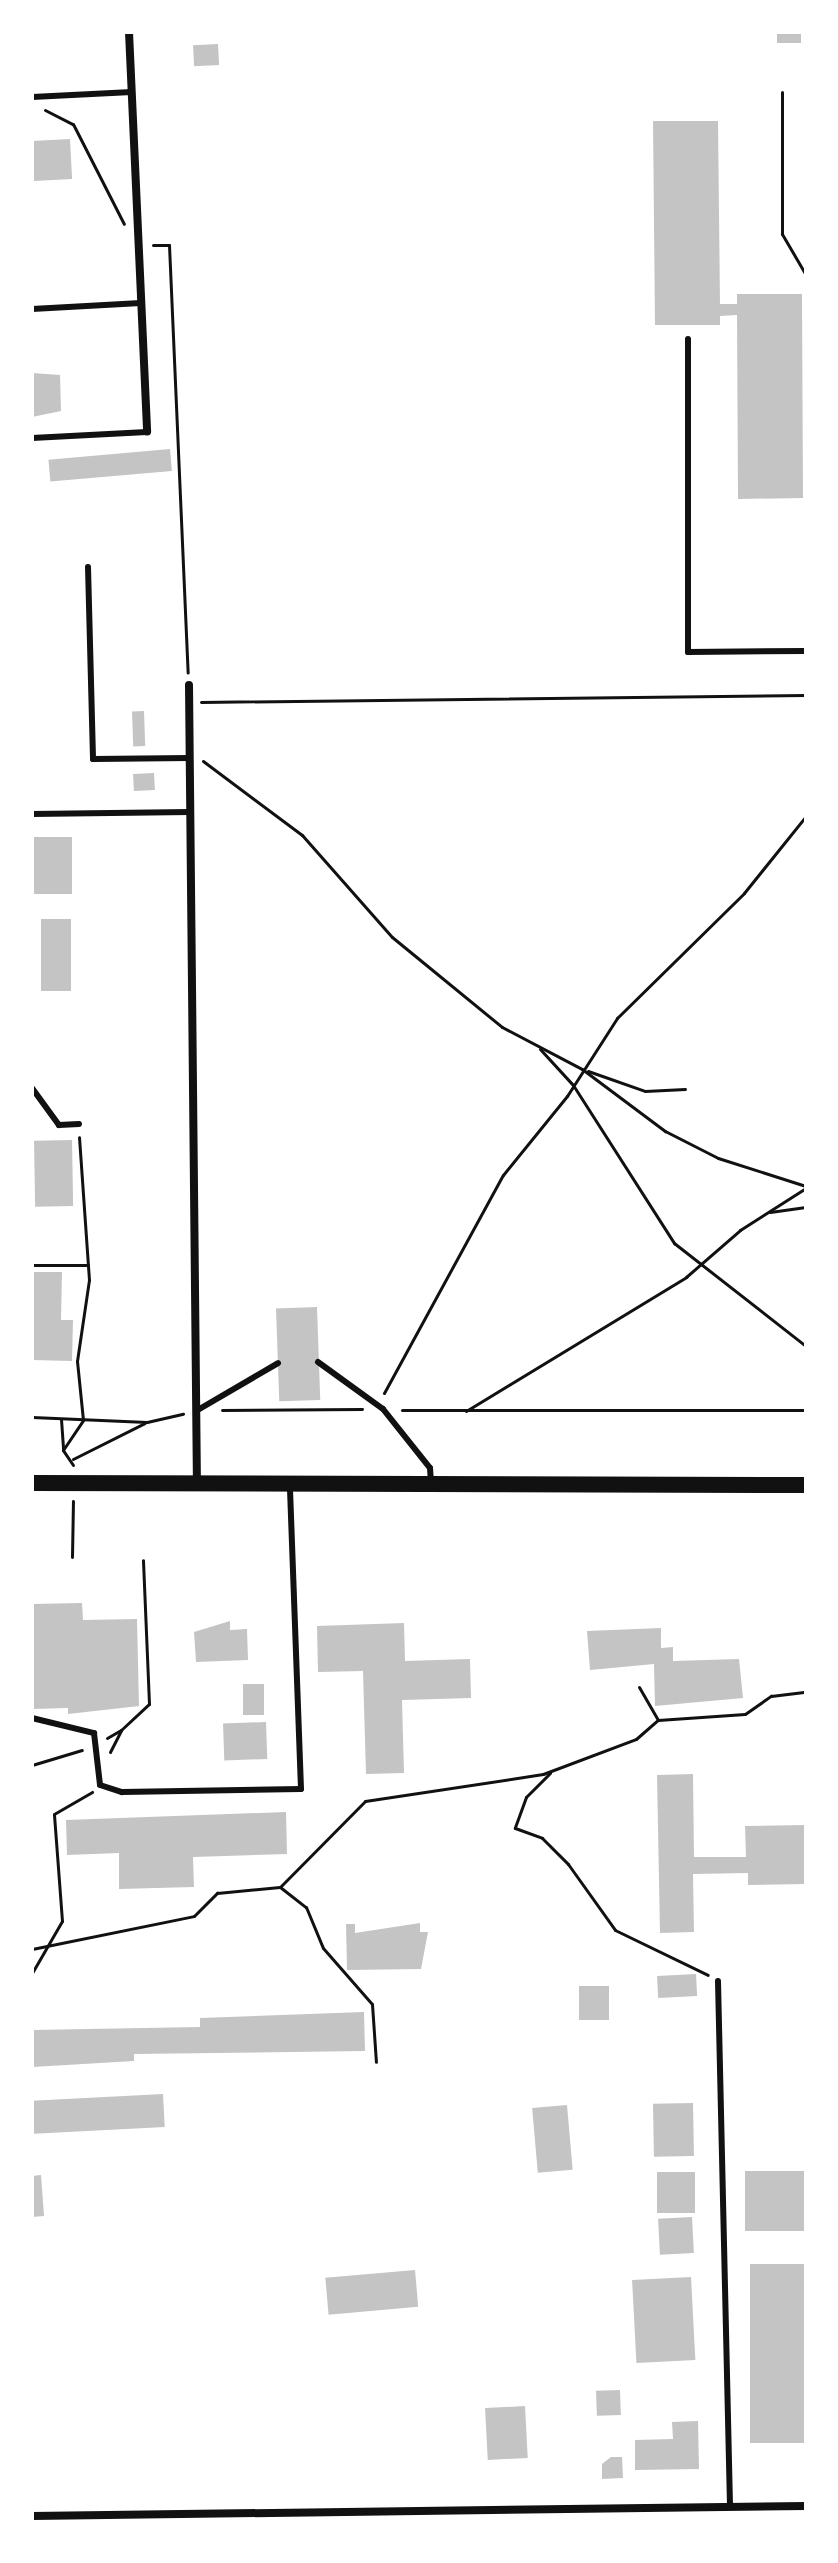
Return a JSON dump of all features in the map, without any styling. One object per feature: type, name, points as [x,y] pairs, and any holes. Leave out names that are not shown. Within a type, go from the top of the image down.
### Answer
[{"type":"main road","points":[[32,1483],[431,1488],[806,1485]]},
{"type":"street","points":[[129,32],[147,432]]},
{"type":"street","points":[[189,685],[197,1486]]},
{"type":"street","points":[[32,2516],[806,2506]]},
{"type":"lane","points":[[32,97],[132,92]]},
{"type":"lane","points":[[32,309],[141,303]]},
{"type":"lane","points":[[688,339],[688,652],[806,651]]},
{"type":"lane","points":[[32,438],[147,432]]},
{"type":"lane","points":[[88,567],[93,759],[190,755]]},
{"type":"lane","points":[[32,814],[190,812]]},
{"type":"lane","points":[[32,1088],[59,1125],[79,1124]]},
{"type":"lane","points":[[318,1362],[383,1409],[430,1468],[431,1488]]},
{"type":"lane","points":[[196,1411],[278,1363]]},
{"type":"lane","points":[[32,1718],[94,1733],[100,1785],[122,1792],[301,1789],[290,1487]]},
{"type":"lane","points":[[718,1981],[730,2507]]},
{"type":"path","points":[[782,92],[782,234],[806,275]]},
{"type":"path","points":[[32,104],[73,124],[87,164],[139,245],[169,245],[189,685]]},
{"type":"path","points":[[189,701],[286,706],[806,695]]},
{"type":"path","points":[[190,755],[302,835],[392,937],[471,1004],[538,1047],[582,1069],[705,1151],[806,1187]]},
{"type":"path","points":[[383,1409],[385,1385],[503,1175],[573,1085],[617,1018],[744,893],[806,816]]},
{"type":"path","points":[[538,1047],[573,1085],[674,1243],[806,1346]]},
{"type":"path","points":[[582,1069],[645,1091],[685,1089]]},
{"type":"path","points":[[79,1124],[88,1265],[77,1361],[83,1420]]},
{"type":"path","points":[[466,1411],[700,1265],[806,1187]]},
{"type":"path","points":[[767,1213],[806,1207]]},
{"type":"path","points":[[32,1265],[88,1265]]},
{"type":"path","points":[[73,1459],[147,1422],[196,1411],[806,1410]]},
{"type":"path","points":[[32,1417],[147,1422]]},
{"type":"path","points":[[61,1419],[63,1450]]},
{"type":"path","points":[[800,1693],[806,1686]]},
{"type":"path","points":[[639,1687],[658,1720]]},
{"type":"path","points":[[32,1949],[194,1916],[217,1893],[280,1887],[365,1801],[552,1770],[636,1739],[658,1720],[745,1714],[771,1696],[806,1692]]},
{"type":"path","points":[[32,1765],[95,1744],[121,1730]]},
{"type":"path","points":[[552,1770],[526,1797],[515,1828],[542,1838],[568,1864],[615,1930],[718,1981]]},
{"type":"path","points":[[280,1887],[306,1907],[323,1948],[372,2004],[376,2062]]},
{"type":"building","points":[[777,32],[801,32],[801,43],[777,43]]},
{"type":"building","points":[[218,44],[219,65],[194,66],[193,45]]},
{"type":"building","points":[[653,121],[718,121],[720,304],[737,304],[737,294],[802,294],[803,498],[738,499],[737,315],[720,316],[720,325],[655,325]]},
{"type":"building","points":[[70,139],[72,179],[34,181],[32,141]]},
{"type":"building","points":[[32,373],[60,375],[61,411],[32,417]]},
{"type":"building","points":[[170,449],[172,471],[50,482],[48,460]]},
{"type":"building","points":[[132,711],[144,711],[145,746],[133,746]]},
{"type":"building","points":[[154,773],[155,790],[134,791],[133,774]]},
{"type":"building","points":[[32,837],[72,837],[72,894],[32,894]]},
{"type":"building","points":[[41,919],[71,919],[71,991],[41,991]]},
{"type":"building","points":[[72,1140],[73,1206],[35,1207],[34,1141]]},
{"type":"building","points":[[32,1272],[62,1272],[61,1320],[73,1320],[72,1361],[32,1360]]},
{"type":"building","points":[[317,1307],[320,1400],[279,1401],[276,1308]]},
{"type":"building","points":[[82,1603],[83,1620],[137,1619],[139,1706],[68,1714],[68,1708],[33,1709],[32,1604]]},
{"type":"building","points":[[230,1621],[230,1630],[247,1629],[248,1660],[196,1662],[194,1632]]},
{"type":"building","points":[[404,1623],[405,1661],[470,1659],[471,1698],[402,1700],[404,1773],[366,1774],[363,1671],[318,1672],[317,1626]]},
{"type":"building","points":[[661,1628],[661,1648],[673,1647],[673,1661],[739,1659],[743,1698],[655,1706],[654,1664],[590,1670],[587,1631]]},
{"type":"building","points":[[243,1684],[264,1684],[264,1715],[243,1715]]},
{"type":"building","points":[[266,1722],[267,1759],[224,1760],[223,1724]]},
{"type":"building","points":[[693,1774],[694,1857],[746,1857],[745,1826],[806,1825],[806,1884],[748,1885],[748,1873],[693,1874],[694,1932],[660,1933],[657,1775]]},
{"type":"building","points":[[286,1812],[287,1854],[193,1857],[194,1887],[119,1889],[119,1853],[67,1855],[66,1820]]},
{"type":"building","points":[[420,1923],[420,1932],[428,1932],[421,1969],[347,1970],[346,1924],[355,1924],[355,1933]]},
{"type":"building","points":[[696,1974],[697,1996],[658,1998],[657,1976]]},
{"type":"building","points":[[579,1986],[609,1986],[609,2020],[579,2020]]},
{"type":"building","points":[[364,2012],[365,2051],[134,2054],[134,2061],[32,2067],[32,2030],[200,2027],[200,2018]]},
{"type":"building","points":[[163,2094],[165,2127],[34,2134],[32,2101]]},
{"type":"building","points":[[693,2103],[694,2156],[654,2157],[653,2104]]},
{"type":"building","points":[[567,2105],[573,2170],[538,2173],[532,2108]]},
{"type":"building","points":[[745,2171],[806,2171],[806,2231],[745,2231]]},
{"type":"building","points":[[657,2172],[695,2172],[695,2213],[657,2213]]},
{"type":"building","points":[[41,2175],[44,2216],[32,2217],[32,2176]]},
{"type":"building","points":[[692,2217],[694,2253],[660,2255],[658,2219]]},
{"type":"building","points":[[750,2264],[806,2264],[806,2443],[750,2443]]},
{"type":"building","points":[[415,2270],[418,2307],[329,2315],[325,2278]]},
{"type":"building","points":[[691,2277],[695,2360],[636,2363],[632,2280]]},
{"type":"building","points":[[620,2390],[621,2415],[597,2416],[596,2391]]},
{"type":"building","points":[[525,2406],[528,2458],[488,2460],[485,2408]]},
{"type":"building","points":[[698,2421],[699,2469],[635,2470],[635,2440],[673,2439],[672,2422]]},
{"type":"building","points":[[611,2457],[622,2457],[623,2478],[602,2479],[602,2464]]}]
